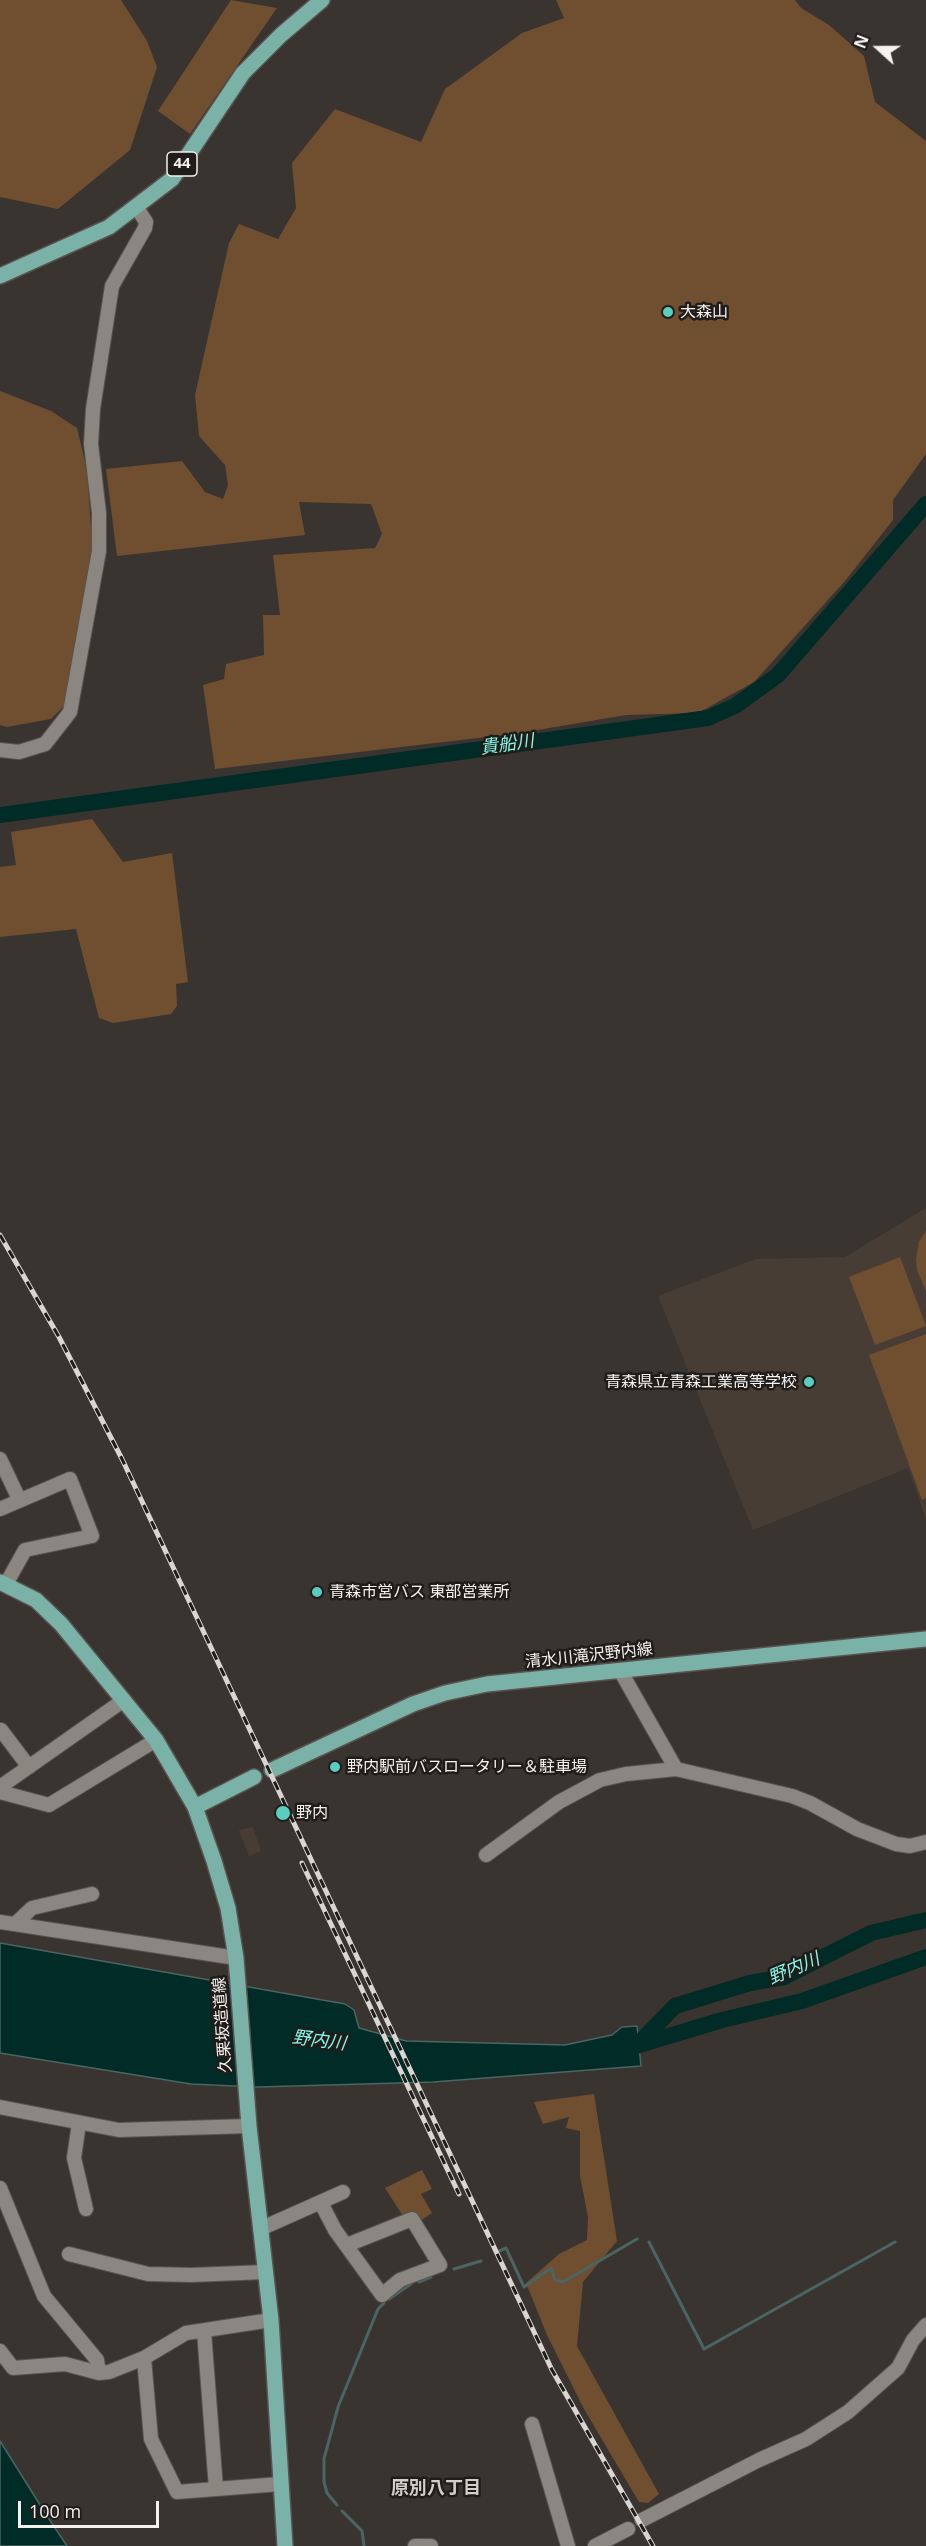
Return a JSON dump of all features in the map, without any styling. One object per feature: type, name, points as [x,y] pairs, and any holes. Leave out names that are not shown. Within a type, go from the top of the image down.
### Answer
[{"type":"main road","name":"44","points":[[0,276],[109,227],[137,208],[172,179],[243,73],[281,35],[322,0]]},
{"type":"main road","name":"久栗坂造道線","points":[[3,1583],[36,1600],[61,1624],[156,1740],[195,1807],[228,1908],[236,1964],[246,2098],[271,2320],[285,2546]]},
{"type":"main road","name":"清水川滝沢野内線","points":[[272,1770],[412,1704],[445,1693],[487,1684],[926,1639]]},
{"type":"main road","points":[[195,1807],[255,1777]]},
{"type":"street","points":[[0,750],[19,752],[45,744],[70,712],[99,551],[99,513],[91,444],[93,409],[112,286],[145,228],[146,222],[137,208]]},
{"type":"street","points":[[0,1459],[19,1499]]},
{"type":"street","points":[[0,1509],[70,1479],[92,1536],[25,1550],[3,1583]]},
{"type":"street","points":[[621,1672],[676,1769]]},
{"type":"street","points":[[0,1787],[124,1700]]},
{"type":"street","points":[[1,1730],[29,1767]]},
{"type":"street","points":[[0,1792],[50,1805],[156,1740]]},
{"type":"street","points":[[486,1855],[559,1802],[600,1780],[626,1774],[676,1769],[792,1796],[810,1803],[857,1829],[896,1844],[909,1846],[926,1842]]},
{"type":"street","points":[[15,1924],[32,1908],[92,1894]]},
{"type":"street","points":[[0,1922],[236,1964]]},
{"type":"street","points":[[0,2107],[79,2122],[138,2130],[249,2126]]},
{"type":"street","points":[[79,2122],[74,2158],[86,2209]]},
{"type":"street","points":[[0,2188],[44,2296],[97,2360],[99,2373]]},
{"type":"street","points":[[260,2229],[343,2192]]},
{"type":"street","points":[[321,2203],[347,2245],[382,2295],[400,2280],[440,2265],[412,2219],[347,2245]]},
{"type":"street","points":[[69,2254],[148,2274],[265,2272]]},
{"type":"street","points":[[0,2351],[13,2368],[65,2364],[99,2373],[109,2372],[144,2358],[186,2333],[271,2320]]},
{"type":"street","points":[[642,2520],[759,2460],[806,2439],[835,2421],[898,2368],[913,2340],[926,2325]]},
{"type":"street","points":[[204,2331],[216,2489]]},
{"type":"street","points":[[144,2358],[151,2439],[177,2492],[280,2484]]},
{"type":"street","points":[[531,2424],[568,2546]]},
{"type":"street","points":[[596,2546],[628,2529]]},
{"type":"street","points":[[415,2546],[431,2546]]},
{"type":"shaded area","points":[[0,0],[121,0],[147,41],[157,67],[130,150],[58,209],[0,197]]},
{"type":"shaded area","points":[[231,0],[277,8],[190,134],[158,111]]},
{"type":"shaded area","points":[[556,0],[795,0],[801,8],[829,25],[864,56],[875,102],[926,141],[926,454],[893,500],[893,520],[845,581],[754,682],[698,713],[626,715],[520,733],[215,769],[203,685],[224,679],[226,664],[264,655],[263,615],[280,615],[273,555],[375,548],[382,534],[371,504],[299,502],[305,535],[117,556],[106,469],[182,461],[205,492],[223,499],[228,485],[225,465],[199,436],[195,395],[229,243],[239,224],[278,239],[296,208],[292,163],[335,109],[421,142],[445,89],[522,33],[564,18]]},
{"type":"shaded area","points":[[0,391],[51,411],[77,428],[87,471],[92,541],[87,609],[66,704],[51,719],[7,727],[0,725]]},
{"type":"shaded area","points":[[92,819],[123,862],[172,853],[188,982],[176,984],[177,1006],[171,1014],[113,1023],[99,1018],[76,929],[0,937],[0,867],[16,865],[11,832]]},
{"type":"shaded area","name":"青森県立青森工業高等学校","points":[[926,1208],[926,1519],[908,1468],[753,1530],[658,1296],[756,1259],[845,1257]]},
{"type":"shaded area","points":[[926,1231],[926,1291],[917,1270],[916,1259],[919,1242]]},
{"type":"shaded area","points":[[900,1257],[926,1326],[875,1345],[849,1277]]},
{"type":"shaded area","points":[[926,1334],[926,1498],[922,1500],[869,1355]]},
{"type":"shaded area","points":[[253,1827],[261,1851],[249,1856],[239,1830]]},
{"type":"shaded area","points":[[594,2094],[617,2241],[583,2282],[577,2346],[659,2494],[648,2503],[639,2502],[584,2409],[547,2335],[526,2283],[559,2254],[587,2240],[588,2217],[580,2176],[580,2131],[566,2128],[569,2117],[543,2124],[534,2102]]},
{"type":"shaded area","points":[[422,2170],[432,2189],[421,2194],[432,2213],[420,2221],[403,2216],[385,2188]]},
{"type":"water","points":[[0,1943],[345,2004],[354,2010],[359,2028],[406,2041],[565,2045],[612,2035],[622,2027],[637,2026],[641,2066],[433,2082],[258,2087],[191,2084],[0,2053]]},
{"type":"water","points":[[0,2441],[47,2516],[67,2546],[0,2546]]},
{"type":"waterway","name":"貴船川","points":[[0,815],[708,718],[735,706],[778,675],[926,504]]},
{"type":"waterway","name":"野内川","points":[[640,2042],[675,2006],[750,1983],[784,1977],[871,1933],[926,1920]]},
{"type":"waterway","name":"野内川","points":[[619,2051],[722,2020],[802,2001],[926,1957]]},
{"type":"waterway","points":[[499,2251],[506,2248],[524,2287],[551,2268],[555,2280],[563,2282],[637,2239]]},
{"type":"waterway","points":[[649,2242],[704,2349],[895,2242]]},
{"type":"waterway","points":[[454,2269],[481,2261]]},
{"type":"waterway","points":[[419,2282],[431,2277]]},
{"type":"waterway","points":[[389,2299],[411,2284]]},
{"type":"waterway","points":[[337,2505],[327,2493],[324,2482],[324,2459],[338,2407],[378,2309],[384,2303]]},
{"type":"waterway","points":[[342,2511],[362,2531],[364,2546]]},
{"type":"railway","points":[[0,1235],[59,1337],[122,1459],[552,2370],[653,2546]]},
{"type":"railway","points":[[302,1863],[459,2194]]},
{"type":"place","name":"大森山","points":[[668,312]]},
{"type":"place","name":"青森県立青森工業高等学校","points":[[809,1382]]},
{"type":"place","name":"青森市営バス 東部営業所","points":[[317,1592]]},
{"type":"place","name":"野内駅前バスロータリー＆駐車場","points":[[335,1767]]},
{"type":"place","name":"野内","points":[[283,1813]]},
{"type":"district","name":"原別八丁目","points":[[436,2489]]}]
